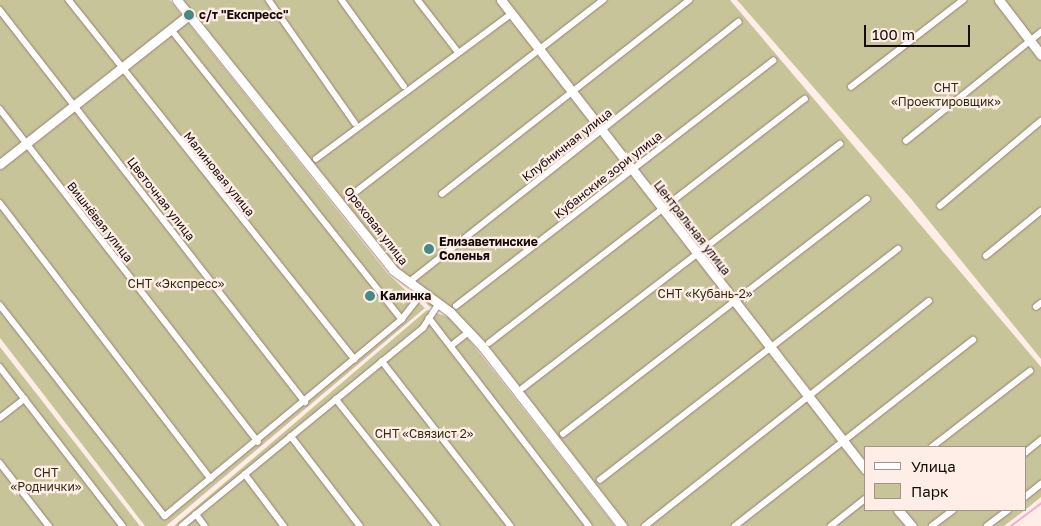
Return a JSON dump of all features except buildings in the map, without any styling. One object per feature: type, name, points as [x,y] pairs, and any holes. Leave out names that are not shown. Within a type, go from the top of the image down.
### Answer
[{"type":"street","name":"Малиновая улица","points":[[69,0],[355,359]]},
{"type":"street","name":"Ореховая улица","points":[[177,0],[393,270],[408,284],[423,292],[469,332],[622,526]]},
{"type":"street","points":[[269,0],[354,123]]},
{"type":"street","points":[[342,0],[404,86]]},
{"type":"street","points":[[418,0],[456,49]]},
{"type":"street","name":"Центральная улица","points":[[501,0],[538,53],[864,468]]},
{"type":"street","points":[[348,198],[538,53],[603,0]]},
{"type":"street","points":[[442,194],[689,0]]},
{"type":"street","points":[[852,87],[963,0]]},
{"type":"street","points":[[999,0],[1041,55]]},
{"type":"street","name":"Цветочная улица","points":[[0,10],[305,402]]},
{"type":"street","points":[[0,164],[189,15]]},
{"type":"street","points":[[316,160],[510,15]]},
{"type":"street","name":"Клубничная улица","points":[[408,284],[738,22]]},
{"type":"street","points":[[171,29],[402,319]]},
{"type":"street","points":[[906,141],[1041,32]]},
{"type":"street","name":"Кубанские зори улица","points":[[456,306],[630,169],[773,61]]},
{"type":"street","points":[[489,343],[805,98]]},
{"type":"street","name":"Вишнёвая улица","points":[[0,108],[258,442]]},
{"type":"street","points":[[940,206],[1041,121]]},
{"type":"street","points":[[523,388],[840,144]]},
{"type":"street","points":[[563,434],[732,300],[867,200]]},
{"type":"street","points":[[0,203],[211,479]]},
{"type":"street","points":[[986,256],[1041,211]]},
{"type":"street","points":[[600,480],[898,249]]},
{"type":"street","points":[[0,305],[165,516],[258,442],[402,319],[423,292]]},
{"type":"street","points":[[645,526],[806,396],[929,301]]},
{"type":"street","points":[[182,526],[382,361],[429,318],[438,305]]},
{"type":"street","points":[[429,318],[589,526]]},
{"type":"street","points":[[451,346],[469,332]]},
{"type":"street","points":[[735,526],[973,340]]},
{"type":"street","points":[[382,361],[511,526]]},
{"type":"street","points":[[0,366],[123,526]]},
{"type":"street","points":[[933,446],[1030,371]]},
{"type":"street","points":[[0,418],[24,399]]},
{"type":"street","points":[[336,399],[437,526]]},
{"type":"street","points":[[291,436],[360,526]]},
{"type":"street","points":[[1026,452],[1041,440]]},
{"type":"street","points":[[0,463],[49,526]]},
{"type":"street","points":[[245,474],[284,526]]},
{"type":"street","points":[[1026,496],[1041,484]]},
{"type":"street","points":[[831,526],[864,500]]},
{"type":"street","points":[[899,511],[912,526]]},
{"type":"street","points":[[932,526],[952,511]]},
{"type":"street","points":[[987,526],[1007,511]]},
{"type":"street","points":[[196,514],[206,526]]},
{"type":"green space","name":"СНТ «Экспресс»","points":[[0,0],[170,0],[388,274],[425,308],[166,526],[145,526],[0,338]]},
{"type":"green space","name":"СНТ «Кубань-2»","points":[[173,0],[730,0],[1041,367],[1041,497],[1026,509],[1026,446],[864,446],[864,511],[1024,511],[1004,526],[618,526],[451,312],[429,306],[383,262]]},
{"type":"green space","name":"СНТ «Проектировщик»","points":[[737,0],[1041,0],[1041,359],[912,200]]},
{"type":"green space","name":"СНТ «Связист 2»","points":[[427,310],[452,318],[615,526],[174,526]]},
{"type":"green space","name":"СНТ «Роднички»","points":[[0,347],[140,526],[0,526]]},
{"type":"waterway","points":[[1011,526],[1041,503]]},
{"type":"place","name":"с/т \"Експресс\"","points":[[189,15]]},
{"type":"place","name":"Елизаветинские Соленья","points":[[429,249]]},
{"type":"place","name":"Калинка","points":[[370,296]]}]
